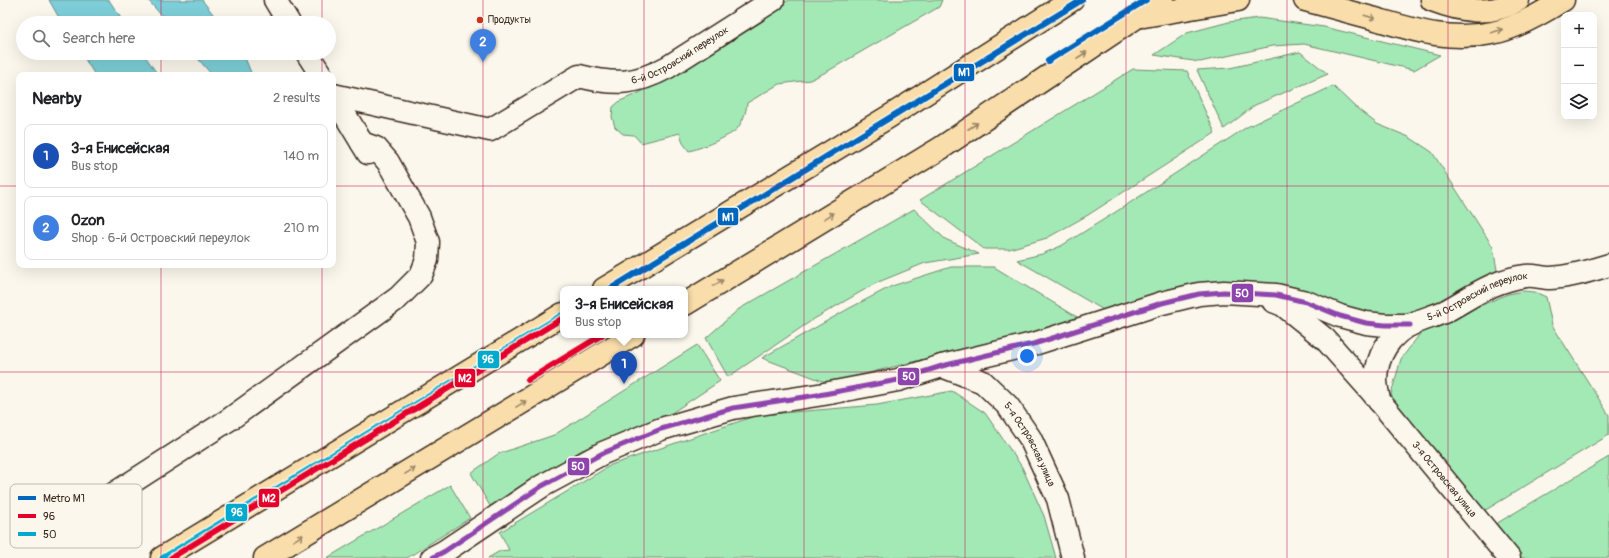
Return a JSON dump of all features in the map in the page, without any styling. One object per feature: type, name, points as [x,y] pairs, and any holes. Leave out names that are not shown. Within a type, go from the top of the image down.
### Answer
[{"type":"main road","points":[[609,286],[890,116],[1072,0]]},
{"type":"main road","points":[[688,302],[941,148],[1162,0]]},
{"type":"main road","points":[[1139,16],[1238,0]]},
{"type":"main road","points":[[1305,0],[1433,35],[1462,36],[1493,33],[1520,23],[1564,0]]},
{"type":"main road","points":[[1432,0],[1452,8],[1473,11],[1494,10],[1518,0]]},
{"type":"main road","points":[[162,558],[560,316]]},
{"type":"main road","points":[[265,558],[628,338]]},
{"type":"street","points":[[275,0],[285,16]]},
{"type":"street","name":"6-й Островский переулок","points":[[336,96],[490,130],[579,76],[604,82],[631,82],[651,77],[773,0]]},
{"type":"street","points":[[311,60],[319,72]]},
{"type":"street","name":"6-й Островский переулок","points":[[129,484],[230,419],[380,311],[403,293],[421,275],[427,260],[428,242],[419,217],[388,162],[376,148],[365,148],[336,100]]},
{"type":"street","name":"5-й Островский переулок","points":[[1379,400],[1376,380],[1377,364],[1386,346],[1395,335],[1410,325],[1444,311],[1485,288],[1508,280],[1528,275],[1549,278],[1577,275],[1609,265]]},
{"type":"street","points":[[432,558],[445,552],[542,486],[603,453],[661,430],[733,408],[824,394],[898,380],[942,366],[1037,343],[1162,303],[1199,294],[1224,292],[1276,295],[1306,302],[1340,316],[1366,323],[1410,325]]},
{"type":"street","name":"3-я Островская улица","points":[[1252,294],[1283,305],[1325,339],[1379,400],[1509,558]]},
{"type":"street","name":"5-я Островская улица","points":[[942,366],[983,382],[1008,406],[1030,438],[1058,499],[1073,558]]},
{"type":"green space","points":[[789,0],[942,0],[939,7],[828,71],[810,80],[779,84],[747,103],[744,117],[737,129],[722,139],[707,145],[689,151],[683,143],[680,133],[641,143],[634,135],[623,134],[615,127],[612,117],[613,107],[620,101],[639,93],[676,73]]},
{"type":"green space","points":[[1259,18],[1324,27],[1440,55],[1414,70],[1304,44],[1272,46],[1200,62],[1154,55],[1187,33],[1229,22]]},
{"type":"green space","points":[[1300,52],[1328,74],[1255,105],[1224,129],[1197,70],[1230,68]]},
{"type":"green space","points":[[1133,69],[1187,71],[1215,133],[1088,215],[1047,238],[1009,249],[984,249],[920,200]]},
{"type":"green space","points":[[1333,86],[1354,106],[1377,124],[1409,137],[1432,152],[1493,247],[1497,270],[1427,312],[1381,318],[1276,289],[1107,312],[1017,260],[1042,254],[1061,246],[1247,127]]},
{"type":"green space","points":[[914,209],[945,239],[979,254],[925,263],[876,283],[814,319],[728,377],[706,338],[739,309]]},
{"type":"green space","points":[[951,267],[994,267],[1082,320],[828,383],[762,358],[892,286]]},
{"type":"green space","points":[[1523,291],[1535,292],[1546,297],[1552,325],[1609,415],[1609,435],[1484,511],[1400,417],[1391,394],[1401,359],[1423,330],[1508,294]]},
{"type":"green space","points":[[697,345],[720,381],[658,422],[582,450],[490,506],[471,473],[498,454],[554,435]]},
{"type":"green space","points":[[952,391],[985,413],[1022,467],[1044,516],[1056,558],[488,558],[500,551],[509,550],[500,532],[611,465],[758,415],[877,405]]},
{"type":"green space","points":[[1609,457],[1609,558],[1516,558],[1494,525]]},
{"type":"green space","points":[[450,485],[470,518],[407,558],[327,558]]},
{"type":"water","points":[[49,0],[109,0],[119,16],[58,16]]},
{"type":"water","points":[[148,0],[202,0],[215,16],[162,16]]},
{"type":"water","points":[[85,60],[148,60],[156,72],[93,72]]},
{"type":"water","points":[[199,60],[246,60],[251,72],[209,72]]},
{"type":"metro line","name":"M1","points":[[615,286],[1082,0]]},
{"type":"metro line","name":"M1","points":[[1048,61],[1146,0]]},
{"type":"transit line","name":"50","points":[[432,558],[445,551],[542,486],[603,453],[661,429],[733,408],[824,394],[898,380],[942,366],[1037,343],[1162,303],[1199,294],[1224,292],[1276,295],[1306,302],[1340,316],[1366,323],[1410,325]]},
{"type":"transit line","name":"96","points":[[162,558],[560,316]]},
{"type":"transit line","name":"M2","points":[[171,558],[560,320]]},
{"type":"transit line","name":"M2","points":[[528,380],[597,338]]},
{"type":"place","name":"Продукты","points":[[480,20]]},
{"type":"place","name":"Ozon","points":[[483,62]]},
{"type":"place","name":"3-я Енисейская","points":[[624,384]]}]
